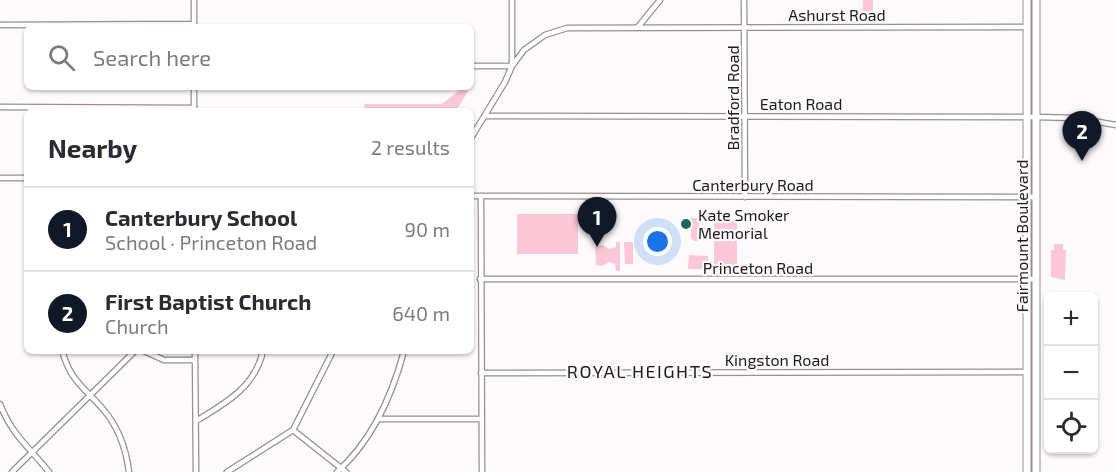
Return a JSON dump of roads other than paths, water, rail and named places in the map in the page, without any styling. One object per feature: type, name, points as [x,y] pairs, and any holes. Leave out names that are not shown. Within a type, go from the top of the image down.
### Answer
[{"type":"main road","name":"Fairmount Boulevard","points":[[1027,0],[1027,472]]},
{"type":"main road","name":"Fairmount Boulevard","points":[[1036,0],[1036,472]]},
{"type":"main road","points":[[1027,217],[1036,216]]},
{"type":"street","points":[[194,0],[194,24]]},
{"type":"street","points":[[474,133],[505,82],[512,66],[512,0]]},
{"type":"street","points":[[638,27],[660,0]]},
{"type":"street","name":"Bradford Road","points":[[744,0],[745,197]]},
{"type":"street","points":[[0,25],[24,25]]},
{"type":"street","name":"Ashurst Road","points":[[512,66],[536,41],[561,29],[579,27],[1036,27]]},
{"type":"street","points":[[474,66],[512,66]]},
{"type":"street","points":[[194,90],[194,108]]},
{"type":"street","points":[[0,107],[97,108]]},
{"type":"street","name":"Eaton Road","points":[[484,116],[1036,117],[1076,118],[1116,125]]},
{"type":"street","points":[[0,178],[24,178]]},
{"type":"street","name":"Canterbury Road","points":[[474,196],[1036,197]]},
{"type":"street","points":[[481,197],[482,472]]},
{"type":"street","name":"Princeton Road","points":[[480,279],[1036,279]]},
{"type":"street","points":[[63,354],[69,369],[116,427],[125,450],[129,472]]},
{"type":"street","points":[[12,472],[132,354]]},
{"type":"street","points":[[151,354],[164,360],[195,360]]},
{"type":"street","points":[[195,354],[196,472]]},
{"type":"street","points":[[196,421],[239,393],[256,372],[262,354]]},
{"type":"street","points":[[227,472],[293,430],[331,354]]},
{"type":"street","points":[[293,430],[342,471],[380,419],[403,354]]},
{"type":"street","name":"Kingston Road","points":[[481,373],[1036,372]]},
{"type":"street","points":[[0,404],[13,430],[50,472]]},
{"type":"street","points":[[380,419],[482,419]]},
{"type":"place","name":"First Baptist Church","points":[[1082,161]]},
{"type":"place","name":"Kate Smoker Memorial","points":[[686,224]]},
{"type":"place","name":"Canterbury School","points":[[597,247]]},
{"type":"district","name":"ROYAL HEIGHTS","points":[[640,372]]}]
